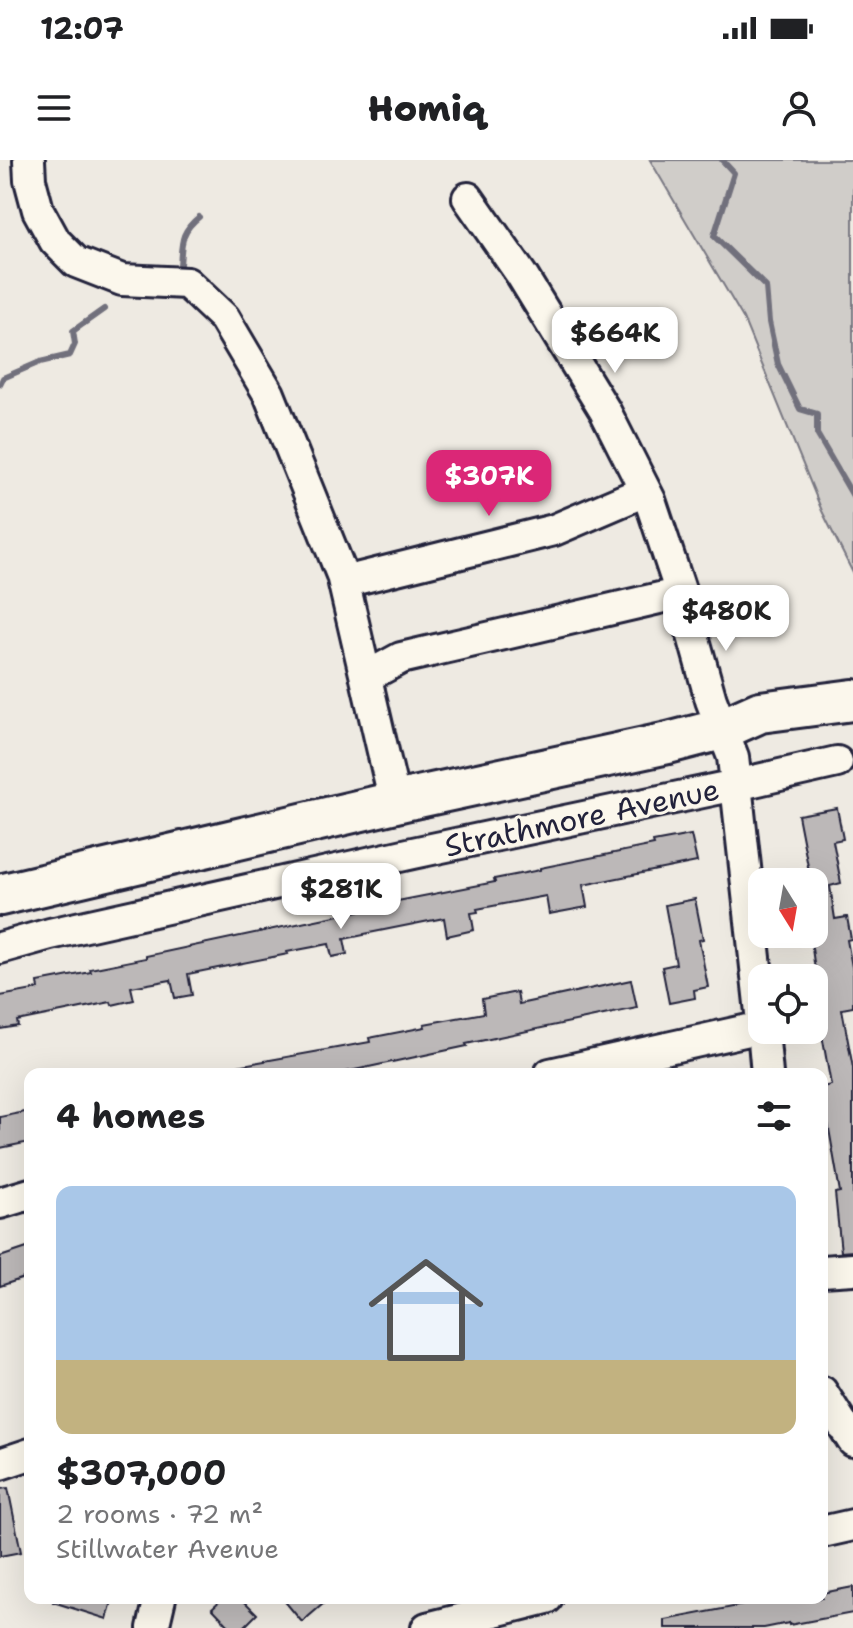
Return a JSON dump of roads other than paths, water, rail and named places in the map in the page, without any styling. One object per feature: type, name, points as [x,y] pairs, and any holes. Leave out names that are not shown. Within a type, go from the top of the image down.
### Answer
[{"type":"main road","name":"Strathmore Avenue","points":[[0,895],[722,729],[765,735],[813,718],[844,702]]},
{"type":"street","points":[[29,160],[30,180],[38,210],[55,241],[76,262],[122,280],[187,283],[224,318],[269,394],[344,582],[395,803]]},
{"type":"street","points":[[468,198],[521,274],[605,411],[645,491],[681,593],[711,700],[733,757],[755,964]]},
{"type":"street","points":[[344,582],[554,530],[645,491]]},
{"type":"street","points":[[366,677],[401,658],[681,593]]},
{"type":"street","name":"Strathmore Avenue","points":[[0,948],[50,934],[383,860],[837,762]]},
{"type":"street","points":[[576,1068],[748,1029]]},
{"type":"street","points":[[764,1044],[766,1068]]},
{"type":"street","points":[[0,1203],[24,1196]]},
{"type":"street","points":[[828,1271],[853,1269]]},
{"type":"street","points":[[828,1401],[853,1441]]},
{"type":"street","points":[[0,1464],[24,1456]]},
{"type":"street","points":[[828,1531],[853,1525]]},
{"type":"street","points":[[153,1628],[159,1604]]},
{"type":"street","points":[[427,1628],[523,1604]]},
{"type":"waterway","points":[[722,160],[734,173],[714,236],[766,287],[769,322],[778,364],[800,409],[817,414],[817,434],[853,496]]},
{"type":"waterway","points":[[180,265],[185,233],[199,217]]},
{"type":"waterway","points":[[0,384],[3,378],[40,362],[70,355],[75,344],[73,331],[104,309]]}]
